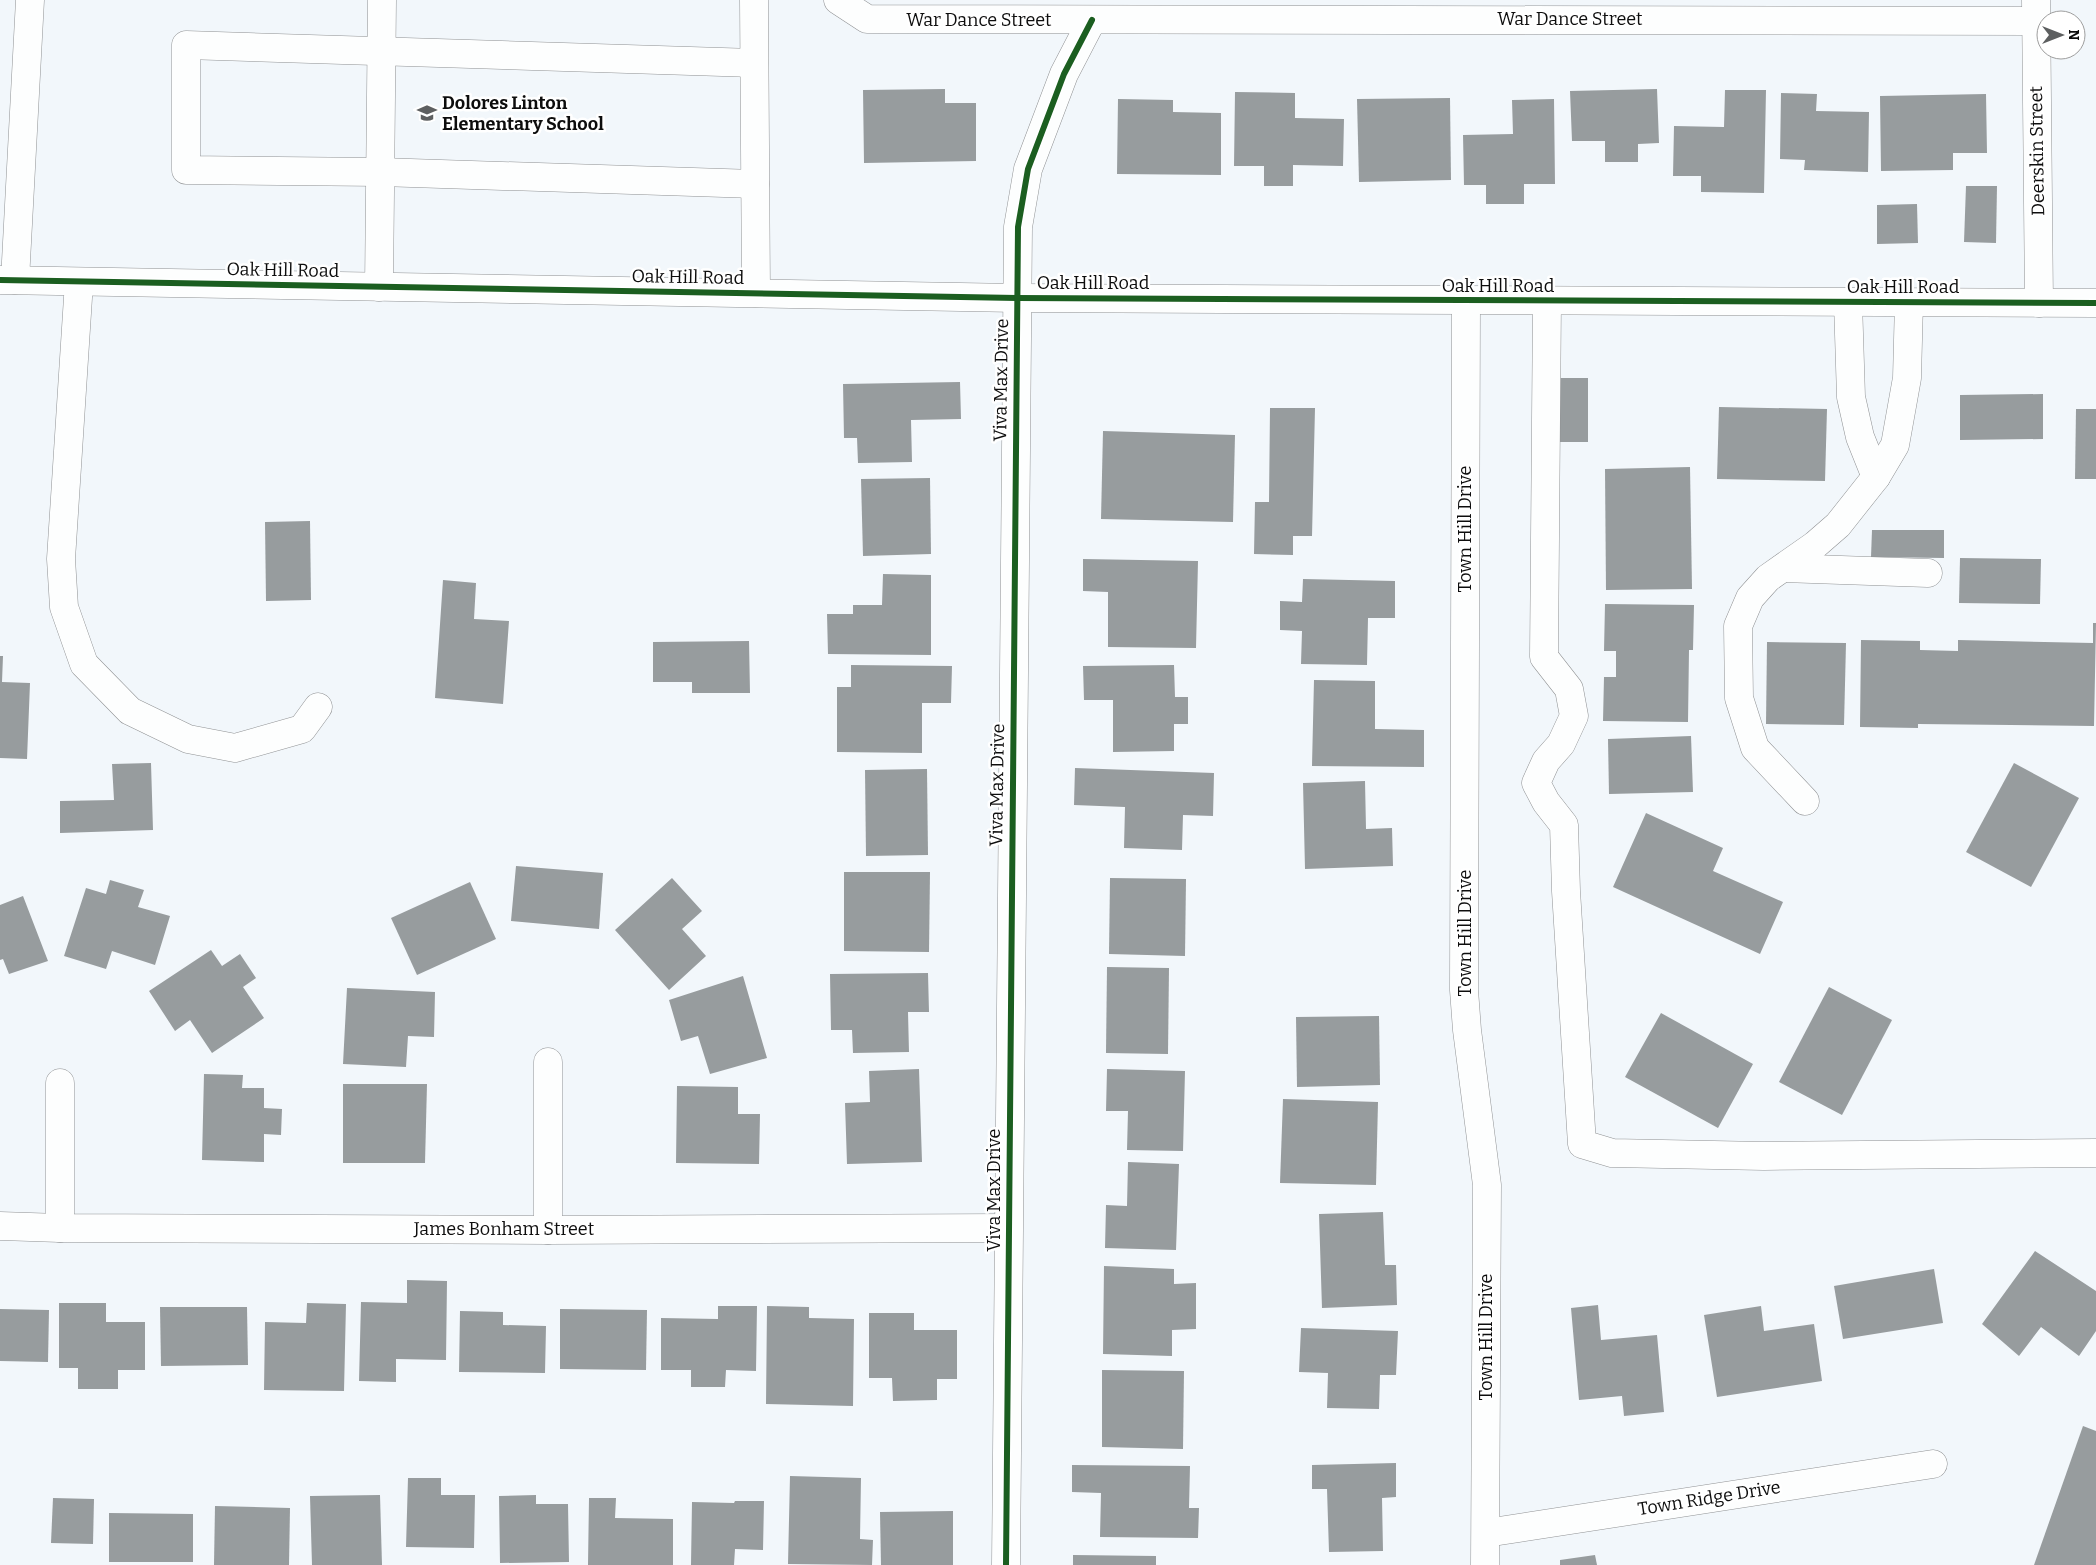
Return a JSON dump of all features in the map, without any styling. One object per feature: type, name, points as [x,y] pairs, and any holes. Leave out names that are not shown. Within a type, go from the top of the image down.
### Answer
[{"type":"street","points":[[7,280],[30,0]]},
{"type":"street","points":[[379,287],[382,0]]},
{"type":"street","points":[[754,0],[756,293]]},
{"type":"street","name":"War Dance Street","points":[[838,0],[867,20],[1100,13],[1563,10],[2036,10]]},
{"type":"street","name":"Viva Max Drive","points":[[1006,1565],[1018,227],[1028,169],[1064,74],[1100,13]]},
{"type":"street","points":[[754,64],[186,45],[186,170],[380,172],[755,184]]},
{"type":"street","name":"Deerskin Street","points":[[2037,60],[2039,303]]},
{"type":"street","name":"Oak Hill Road","points":[[7,280],[1017,298],[2096,303]]},
{"type":"street","points":[[79,282],[61,559],[64,607],[84,664],[130,711],[188,739],[236,748],[302,730],[318,707]]},
{"type":"street","name":"Town Hill Drive","points":[[1466,301],[1464,990],[1467,1030],[1487,1185],[1485,1565]]},
{"type":"street","points":[[1547,301],[1544,657],[1569,689],[1574,716],[1562,744],[1546,761],[1536,783],[1546,802],[1564,825],[1566,891],[1582,1144],[1612,1153],[1764,1156],[2096,1153]]},
{"type":"street","points":[[1848,302],[1851,397],[1860,437],[1876,477]]},
{"type":"street","points":[[1805,801],[1755,748],[1739,698],[1738,626],[1750,598],[1768,578],[1815,545],[1838,525],[1876,477],[1895,445],[1907,378],[1909,302]]},
{"type":"street","points":[[1783,568],[1928,572]]},
{"type":"street","points":[[548,1062],[548,1230]]},
{"type":"street","points":[[60,1083],[60,1228]]},
{"type":"street","name":"James Bonham Street","points":[[0,1226],[60,1228],[548,1230],[1008,1228]]},
{"type":"street","name":"Town Ridge Drive","points":[[1486,1533],[1932,1464]]},
{"type":"building","points":[[945,89],[945,103],[976,103],[976,161],[864,163],[863,90]]},
{"type":"building","points":[[1657,89],[1659,143],[1638,144],[1638,162],[1605,162],[1605,141],[1572,141],[1570,91]]},
{"type":"building","points":[[1725,90],[1766,90],[1764,193],[1701,192],[1701,176],[1673,176],[1674,126],[1724,127]]},
{"type":"building","points":[[1235,92],[1295,93],[1295,118],[1344,119],[1343,166],[1293,165],[1293,186],[1264,186],[1264,166],[1234,166]]},
{"type":"building","points":[[1781,93],[1817,94],[1816,111],[1869,112],[1868,172],[1804,170],[1805,160],[1780,159]]},
{"type":"building","points":[[1986,94],[1987,153],[1953,153],[1953,170],[1881,171],[1880,96]]},
{"type":"building","points":[[1450,98],[1451,180],[1359,182],[1357,99]]},
{"type":"building","points":[[1118,99],[1173,100],[1173,112],[1221,113],[1221,175],[1117,174]]},
{"type":"building","points":[[1554,99],[1555,184],[1524,184],[1524,204],[1486,204],[1486,185],[1464,185],[1463,135],[1513,134],[1512,100]]},
{"type":"building","points":[[1966,186],[1997,186],[1996,243],[1964,242]]},
{"type":"building","points":[[1917,204],[1918,243],[1877,244],[1877,205]]},
{"type":"building","points":[[1560,378],[1588,378],[1588,442],[1559,442]]},
{"type":"building","points":[[960,382],[961,419],[911,420],[912,462],[858,463],[857,438],[844,438],[843,384]]},
{"type":"building","points":[[2043,394],[2043,439],[1960,440],[1960,395]]},
{"type":"building","points":[[1719,407],[1827,409],[1825,481],[1717,479]]},
{"type":"building","points":[[1270,408],[1315,408],[1312,536],[1293,536],[1293,555],[1254,554],[1255,502],[1269,502]]},
{"type":"building","points":[[2076,409],[2096,409],[2096,479],[2075,479]]},
{"type":"building","points":[[1103,431],[1235,435],[1233,522],[1101,519]]},
{"type":"building","points":[[1690,467],[1692,589],[1606,590],[1605,469]]},
{"type":"building","points":[[930,478],[931,554],[863,556],[861,479]]},
{"type":"building","points":[[310,521],[311,600],[266,601],[265,522]]},
{"type":"building","points":[[1872,530],[1944,530],[1944,558],[1871,557]]},
{"type":"building","points":[[1960,558],[2041,559],[2040,604],[1959,603]]},
{"type":"building","points":[[1083,559],[1198,561],[1196,648],[1108,647],[1108,592],[1083,591]]},
{"type":"building","points":[[883,574],[931,575],[931,655],[828,654],[827,614],[853,614],[853,605],[882,605]]},
{"type":"building","points":[[1303,579],[1395,581],[1395,618],[1368,618],[1367,665],[1301,664],[1302,631],[1280,630],[1280,601],[1302,602]]},
{"type":"building","points":[[443,580],[476,583],[474,619],[509,621],[503,704],[435,698]]},
{"type":"building","points":[[1605,604],[1694,605],[1693,650],[1689,650],[1688,722],[1603,721],[1604,677],[1616,677],[1616,651],[1604,651]]},
{"type":"building","points":[[2093,623],[2096,623],[2094,726],[1918,724],[1918,728],[1860,727],[1861,640],[1920,641],[1920,650],[1958,651],[1958,640],[2093,643]]},
{"type":"building","points":[[749,641],[750,693],[692,693],[692,682],[653,682],[653,642]]},
{"type":"building","points":[[1767,642],[1846,643],[1844,725],[1766,724]]},
{"type":"building","points":[[0,656],[3,656],[2,682],[30,683],[27,759],[0,758]]},
{"type":"building","points":[[851,665],[952,666],[951,703],[922,703],[922,753],[837,752],[837,687],[851,687]]},
{"type":"building","points":[[1174,665],[1175,697],[1188,697],[1188,724],[1174,724],[1174,751],[1113,752],[1113,700],[1084,700],[1083,666]]},
{"type":"building","points":[[1314,680],[1375,681],[1375,729],[1424,730],[1424,767],[1312,766]]},
{"type":"building","points":[[1691,736],[1693,792],[1609,794],[1608,739]]},
{"type":"building","points":[[151,763],[153,830],[60,833],[60,801],[114,800],[112,764]]},
{"type":"building","points":[[2014,763],[2079,798],[2031,887],[1966,852]]},
{"type":"building","points":[[1075,768],[1214,773],[1213,816],[1183,815],[1182,850],[1124,848],[1125,807],[1074,805]]},
{"type":"building","points":[[927,769],[928,855],[866,856],[865,770]]},
{"type":"building","points":[[1365,781],[1366,829],[1392,828],[1393,866],[1305,869],[1303,783]]},
{"type":"building","points":[[1646,813],[1723,848],[1713,871],[1783,902],[1760,954],[1613,887]]},
{"type":"building","points":[[516,866],[603,873],[599,929],[511,921]]},
{"type":"building","points":[[844,872],[930,872],[929,952],[844,951]]},
{"type":"building","points":[[672,878],[702,911],[682,929],[706,956],[669,990],[615,930]]},
{"type":"building","points":[[1110,878],[1186,879],[1185,956],[1109,954]]},
{"type":"building","points":[[110,880],[144,890],[138,907],[170,916],[155,965],[112,951],[106,969],[64,956],[86,888],[106,894]]},
{"type":"building","points":[[470,882],[496,939],[417,975],[391,918]]},
{"type":"building","points":[[23,896],[48,961],[9,974],[3,959],[0,960],[0,905]]},
{"type":"building","points":[[211,950],[222,966],[240,954],[256,978],[243,987],[264,1018],[212,1053],[190,1020],[175,1031],[149,991]]},
{"type":"building","points":[[1107,967],[1169,968],[1168,1054],[1106,1053]]},
{"type":"building","points":[[928,973],[929,1012],[908,1012],[909,1052],[853,1053],[852,1030],[831,1030],[830,974]]},
{"type":"building","points":[[743,976],[767,1058],[710,1074],[698,1036],[681,1041],[669,1000]]},
{"type":"building","points":[[1829,987],[1892,1020],[1842,1115],[1779,1082]]},
{"type":"building","points":[[347,988],[435,992],[434,1037],[408,1036],[406,1067],[343,1064]]},
{"type":"building","points":[[1661,1013],[1753,1064],[1718,1128],[1625,1077]]},
{"type":"building","points":[[1379,1016],[1380,1085],[1297,1087],[1296,1017]]},
{"type":"building","points":[[919,1069],[922,1162],[847,1164],[845,1103],[870,1102],[869,1071]]},
{"type":"building","points":[[1107,1069],[1185,1071],[1183,1151],[1127,1150],[1128,1111],[1106,1111]]},
{"type":"building","points":[[204,1074],[243,1075],[242,1088],[264,1088],[264,1108],[282,1109],[281,1135],[264,1134],[264,1162],[202,1160]]},
{"type":"building","points":[[343,1084],[427,1084],[425,1163],[343,1163]]},
{"type":"building","points":[[677,1086],[738,1087],[738,1114],[760,1114],[759,1164],[676,1163]]},
{"type":"building","points":[[1283,1099],[1378,1102],[1376,1185],[1280,1183]]},
{"type":"building","points":[[1128,1162],[1179,1164],[1176,1250],[1105,1248],[1106,1205],[1127,1206]]},
{"type":"building","points":[[1383,1212],[1385,1265],[1396,1265],[1397,1305],[1322,1308],[1319,1214]]},
{"type":"building","points":[[2035,1251],[2096,1291],[2096,1331],[2079,1356],[2041,1327],[2019,1356],[1982,1324]]},
{"type":"building","points":[[1104,1266],[1174,1269],[1174,1284],[1196,1283],[1196,1329],[1172,1330],[1172,1356],[1103,1354]]},
{"type":"building","points":[[1934,1269],[1943,1323],[1843,1339],[1834,1286]]},
{"type":"building","points":[[407,1280],[447,1281],[446,1360],[396,1359],[396,1382],[359,1381],[361,1302],[407,1303]]},
{"type":"building","points":[[59,1303],[106,1303],[106,1322],[145,1322],[145,1370],[118,1370],[118,1389],[78,1389],[78,1368],[59,1368]]},
{"type":"building","points":[[307,1303],[346,1304],[344,1391],[264,1390],[265,1322],[306,1323]]},
{"type":"building","points":[[1598,1305],[1601,1340],[1657,1335],[1664,1412],[1624,1416],[1622,1396],[1579,1400],[1571,1308]]},
{"type":"building","points":[[718,1306],[757,1306],[756,1371],[726,1370],[725,1387],[691,1387],[691,1370],[661,1370],[661,1318],[718,1319]]},
{"type":"building","points":[[767,1306],[809,1307],[809,1318],[854,1319],[853,1406],[766,1404]]},
{"type":"building","points":[[1761,1306],[1764,1331],[1814,1324],[1822,1381],[1717,1397],[1704,1315]]},
{"type":"building","points":[[160,1307],[247,1307],[248,1365],[161,1366]]},
{"type":"building","points":[[0,1309],[49,1310],[48,1362],[0,1361]]},
{"type":"building","points":[[560,1309],[647,1310],[646,1370],[560,1369]]},
{"type":"building","points":[[460,1311],[503,1312],[503,1325],[546,1326],[545,1373],[459,1372]]},
{"type":"building","points":[[869,1313],[914,1313],[914,1330],[957,1330],[957,1379],[937,1379],[937,1400],[893,1401],[892,1378],[869,1378]]},
{"type":"building","points":[[1301,1328],[1398,1331],[1396,1375],[1380,1375],[1379,1409],[1327,1408],[1328,1373],[1299,1372]]},
{"type":"building","points":[[1102,1370],[1184,1371],[1183,1449],[1102,1447]]},
{"type":"building","points":[[2083,1426],[2096,1431],[2096,1565],[2034,1565]]},
{"type":"building","points":[[1396,1463],[1396,1497],[1382,1498],[1383,1551],[1329,1552],[1327,1489],[1312,1489],[1312,1465]]},
{"type":"building","points":[[1072,1465],[1190,1466],[1189,1508],[1199,1508],[1198,1538],[1100,1537],[1101,1493],[1072,1492]]},
{"type":"building","points":[[790,1476],[861,1478],[860,1539],[873,1540],[872,1565],[788,1564]]},
{"type":"building","points":[[408,1478],[441,1478],[441,1495],[475,1495],[474,1548],[406,1547]]},
{"type":"building","points":[[380,1495],[382,1565],[312,1565],[310,1496]]},
{"type":"building","points":[[536,1495],[536,1504],[568,1504],[569,1562],[500,1563],[499,1496]]},
{"type":"building","points":[[53,1498],[94,1499],[93,1544],[51,1543]]},
{"type":"building","points":[[589,1498],[616,1498],[615,1518],[673,1519],[673,1565],[588,1565]]},
{"type":"building","points":[[735,1501],[764,1501],[763,1550],[735,1549],[734,1565],[691,1565],[692,1502],[734,1503]]},
{"type":"building","points":[[215,1506],[290,1508],[289,1565],[214,1565]]},
{"type":"building","points":[[953,1511],[953,1565],[881,1565],[880,1512]]},
{"type":"building","points":[[109,1513],[193,1514],[193,1562],[109,1562]]},
{"type":"building","points":[[1073,1555],[1156,1556],[1156,1565],[1073,1565]]},
{"type":"building","points":[[1595,1555],[1597,1565],[1560,1565],[1560,1560]]},
{"type":"cycle path","points":[[1006,1565],[1018,227],[1028,169],[1064,74],[1092,20]]},
{"type":"cycle path","points":[[0,280],[1017,298],[2096,303]]},
{"type":"place","name":"Dolores Linton Elementary School","points":[[427,113]]}]
